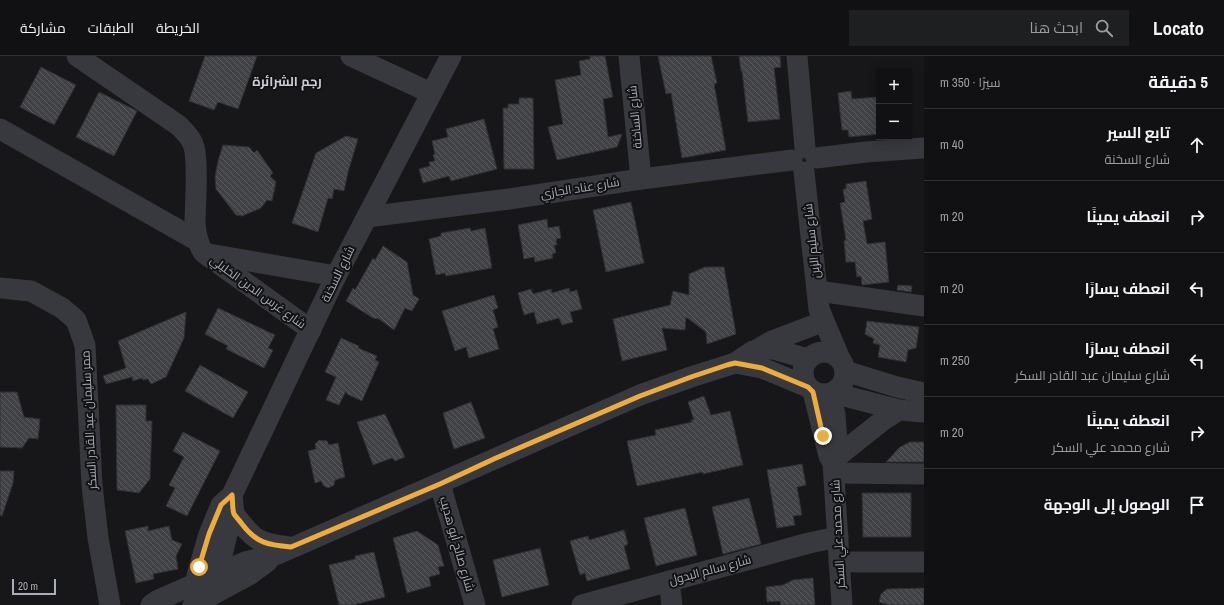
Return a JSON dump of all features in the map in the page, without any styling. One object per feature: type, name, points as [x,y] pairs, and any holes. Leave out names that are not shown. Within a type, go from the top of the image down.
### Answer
[{"type":"street","points":[[78,56],[178,125],[189,136],[194,145],[196,156],[195,224],[201,247]]},
{"type":"street","points":[[351,56],[431,93]]},
{"type":"street","name":"شارع السخنة","points":[[219,582],[233,504],[336,276],[451,56]]},
{"type":"street","name":"شارع الساخنة","points":[[629,56],[641,179]]},
{"type":"street","name":"شارع سليم الزبن","points":[[796,56],[817,308],[809,358]]},
{"type":"street","points":[[0,129],[201,247]]},
{"type":"street","name":"شارع عناد الجازي","points":[[367,217],[509,199],[641,179],[866,152],[924,148]]},
{"type":"street","name":"شارع غرس الدين الخليلي","points":[[201,247],[336,276]]},
{"type":"street","name":"شارع غرس الدين الخليلي","points":[[201,247],[311,330]]},
{"type":"street","name":"ممر سليمان عبد القادر السكر","points":[[0,288],[31,291],[62,308],[76,320],[83,339],[85,345],[92,485],[98,538],[110,605]]},
{"type":"street","points":[[151,605],[175,592],[196,596],[219,582],[245,562],[284,550],[440,484],[496,458],[640,396],[691,377],[735,363],[772,341],[817,308],[924,306]]},
{"type":"street","name":"شارع سليم الزبن","points":[[817,308],[843,365]]},
{"type":"street","points":[[753,351],[773,349],[809,358]]},
{"type":"street","points":[[821,392],[804,382],[803,376],[805,364],[809,358],[822,352],[829,352],[843,365],[897,387],[924,393]]},
{"type":"street","points":[[735,363],[762,368],[821,392],[899,410],[924,412]]},
{"type":"street","points":[[821,392],[843,384],[845,378],[843,365]]},
{"type":"street","name":"شارع محمد علي السكر","points":[[821,392],[837,435],[835,464],[842,605]]},
{"type":"street","points":[[835,464],[882,421],[899,410]]},
{"type":"street","points":[[835,464],[924,474]]},
{"type":"street","name":"شارع صالح أبو هديب","points":[[440,484],[475,605]]},
{"type":"street","points":[[233,504],[248,533],[256,539],[284,550]]},
{"type":"street","name":"شارع السخنة","points":[[196,596],[199,567],[209,534],[221,505],[233,504]]},
{"type":"street","points":[[175,592],[198,548],[209,534]]},
{"type":"street","name":"شارع سالم البدول","points":[[582,605],[838,537]]},
{"type":"street","points":[[839,562],[924,562]]},
{"type":"street","points":[[669,581],[672,605]]},
{"type":"building","points":[[205,56],[257,56],[238,109],[218,102],[214,110],[189,101]]},
{"type":"building","points":[[590,56],[605,56],[613,97],[603,99],[608,137],[622,134],[617,147],[557,160],[548,127],[563,124],[555,80],[581,75],[579,61],[590,59]]},
{"type":"building","points":[[658,56],[711,56],[717,83],[714,84],[726,150],[682,158],[671,93],[666,94]]},
{"type":"building","points":[[739,56],[780,56],[781,67],[774,68],[780,119],[748,122]]},
{"type":"building","points":[[41,67],[76,85],[54,125],[20,107]]},
{"type":"building","points":[[851,91],[852,99],[876,97],[876,134],[849,137],[848,130],[842,130],[838,93]]},
{"type":"building","points":[[99,92],[137,111],[114,156],[76,137]]},
{"type":"building","points":[[519,98],[533,98],[534,169],[504,169],[503,108],[508,108],[508,104],[519,104]]},
{"type":"building","points":[[484,119],[497,169],[451,181],[449,176],[423,183],[419,169],[430,166],[429,162],[435,161],[432,141],[448,137],[446,129]]},
{"type":"building","points":[[346,136],[358,139],[344,191],[334,189],[332,199],[328,198],[318,232],[292,223],[316,153]]},
{"type":"building","points":[[223,145],[249,147],[254,153],[257,150],[273,173],[270,176],[276,182],[272,201],[267,200],[261,208],[242,216],[236,215],[216,189],[215,177]]},
{"type":"building","points":[[866,181],[872,219],[863,221],[867,244],[885,242],[889,282],[862,285],[861,276],[857,277],[855,262],[846,262],[844,241],[846,240],[840,203],[845,202],[843,189],[846,189],[846,184]]},
{"type":"building","points":[[631,202],[644,263],[606,272],[593,210]]},
{"type":"building","points":[[547,219],[548,228],[559,226],[561,238],[556,239],[557,245],[554,245],[556,253],[552,254],[553,258],[535,262],[534,257],[524,259],[518,225]]},
{"type":"building","points":[[470,228],[471,231],[485,228],[492,268],[446,276],[445,273],[436,275],[429,239],[441,236],[441,233]]},
{"type":"building","points":[[383,246],[407,262],[413,295],[419,299],[412,311],[405,308],[394,330],[379,319],[373,318],[346,301],[353,288],[355,290],[373,258],[375,260]]},
{"type":"building","points":[[705,267],[724,267],[736,334],[707,344],[706,332],[686,317],[685,330],[662,328],[667,350],[622,361],[613,319],[670,305],[673,291],[689,295],[689,274]]},
{"type":"building","points":[[898,285],[912,286],[911,292],[897,290]]},
{"type":"building","points":[[569,288],[570,292],[577,290],[582,309],[570,312],[573,322],[562,325],[559,318],[537,324],[534,312],[524,315],[518,293],[531,289],[533,294],[551,289],[552,293]]},
{"type":"building","points":[[494,295],[498,308],[493,310],[498,327],[493,329],[499,349],[469,358],[466,347],[455,351],[442,311]]},
{"type":"building","points":[[218,308],[275,335],[268,348],[273,350],[264,368],[226,349],[228,346],[205,334]]},
{"type":"building","points":[[186,312],[184,338],[166,377],[151,384],[148,379],[143,380],[142,378],[133,381],[132,377],[106,384],[103,376],[126,368],[118,341]]},
{"type":"building","points":[[867,321],[919,327],[916,348],[908,350],[906,362],[878,357],[880,345],[873,343],[874,339],[865,334]]},
{"type":"building","points":[[341,338],[359,346],[358,348],[377,356],[375,360],[379,362],[362,401],[347,394],[346,391],[339,405],[326,400],[336,377],[325,372]]},
{"type":"building","points":[[200,365],[248,392],[233,418],[185,391]]},
{"type":"building","points":[[0,392],[17,392],[24,417],[40,419],[38,439],[29,438],[22,448],[0,447]]},
{"type":"building","points":[[704,396],[711,415],[730,411],[743,465],[637,486],[627,441],[656,435],[655,430],[692,422],[691,420],[694,420],[688,402]]},
{"type":"building","points":[[471,402],[485,438],[454,449],[443,413]]},
{"type":"building","points":[[116,405],[146,405],[146,421],[152,421],[150,479],[139,493],[117,490]]},
{"type":"building","points":[[385,414],[405,457],[395,461],[392,458],[373,465],[357,422]]},
{"type":"building","points":[[183,432],[220,451],[187,516],[166,506],[175,488],[169,485],[184,457],[173,451]]},
{"type":"building","points":[[319,440],[327,441],[329,445],[338,443],[345,477],[335,480],[334,485],[328,488],[324,486],[321,481],[315,483],[308,451],[316,449],[315,444]]},
{"type":"building","points":[[910,442],[924,442],[924,462],[886,462],[900,447]]},
{"type":"building","points":[[802,464],[806,485],[797,487],[802,515],[793,516],[795,525],[777,528],[767,470]]},
{"type":"building","points":[[0,471],[14,471],[13,483],[2,516],[0,515]]},
{"type":"building","points":[[862,493],[911,493],[911,537],[863,537]]},
{"type":"building","points":[[749,498],[761,544],[723,554],[712,507]]},
{"type":"building","points":[[685,508],[697,555],[656,566],[644,518]]},
{"type":"building","points":[[148,526],[148,531],[169,526],[172,540],[182,544],[176,556],[178,569],[153,574],[154,579],[136,583],[125,531]]},
{"type":"building","points":[[624,530],[628,544],[624,546],[630,569],[587,581],[585,573],[580,575],[570,541],[588,536],[589,540]]},
{"type":"building","points":[[417,531],[438,545],[444,566],[438,567],[440,574],[429,577],[431,586],[407,593],[393,538]]},
{"type":"building","points":[[540,548],[549,585],[502,597],[493,560]]},
{"type":"building","points":[[374,552],[385,597],[353,605],[339,605],[329,565],[355,559],[355,556]]},
{"type":"building","points":[[813,578],[815,605],[781,605],[780,601],[767,602],[766,587],[783,585],[793,580]]},
{"type":"building","points":[[924,588],[924,605],[889,605],[879,602],[881,594],[887,589]]},
{"type":"district","name":"رجم الشرائرة","points":[[287,81]]},
{"type":"route","points":[[199,567],[209,534],[221,505],[232,495],[234,514],[248,533],[265,544],[291,547],[440,484],[496,458],[640,396],[691,377],[735,363],[762,368],[790,378],[808,387],[813,392],[823,436]]}]
